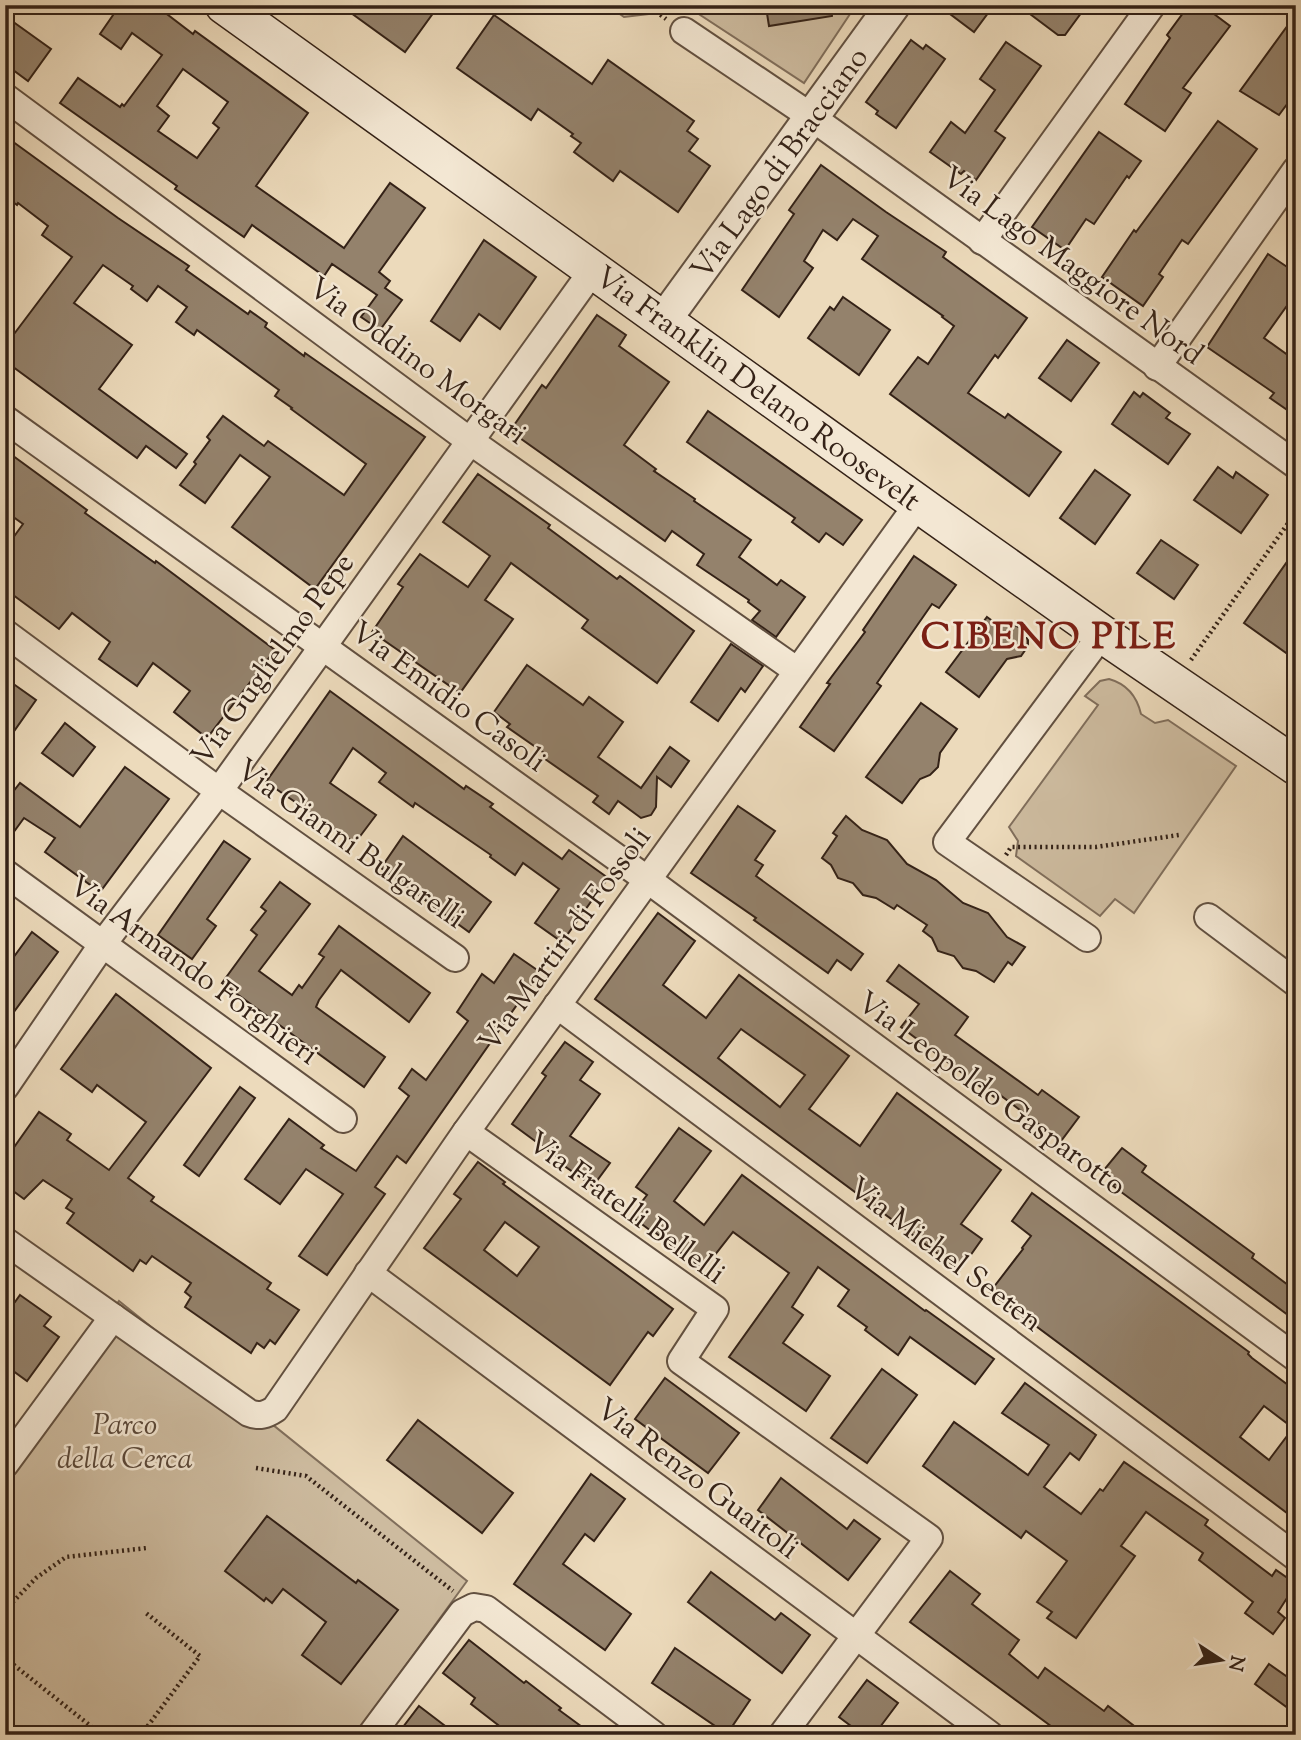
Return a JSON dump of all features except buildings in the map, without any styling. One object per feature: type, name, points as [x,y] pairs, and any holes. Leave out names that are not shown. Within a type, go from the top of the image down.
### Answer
[{"type":"main road","name":"Via Franklin Delano Roosevelt","points":[[224,5],[1102,635],[1296,766]]},
{"type":"street","name":"Via Lago di Bracciano","points":[[664,320],[893,5]]},
{"type":"street","points":[[982,241],[1153,5]]},
{"type":"street","name":"Via Lago Maggiore Nord","points":[[684,31],[812,118],[1296,466]]},
{"type":"street","name":"Via Oddino Morgari","points":[[5,97],[470,441],[796,670]]},
{"type":"street","points":[[1157,367],[1296,170]]},
{"type":"street","name":"Via Guglielmo Pepe","points":[[5,1087],[102,945],[219,791],[593,270]]},
{"type":"street","name":"Via Emidio Casoli","points":[[5,419],[648,880]]},
{"type":"street","name":"Via Martiri di Fossoli","points":[[113,1317],[248,1413],[266,1415],[275,1409],[466,1132],[918,504]]},
{"type":"street","name":"Via Gianni Bulgarelli","points":[[5,633],[219,791],[455,958]]},
{"type":"street","points":[[1087,938],[947,842],[1102,635]]},
{"type":"street","name":"Via Armando Forghieri","points":[[5,873],[343,1119]]},
{"type":"street","name":"Via Leopoldo Gasparotto","points":[[648,880],[1296,1359]]},
{"type":"street","points":[[1208,917],[1296,983]]},
{"type":"street","name":"Via Michel Seeten","points":[[557,1005],[1296,1557]]},
{"type":"street","name":"Via Fratelli Bellelli","points":[[466,1132],[715,1309],[681,1361],[929,1538],[854,1636]]},
{"type":"street","points":[[5,1241],[113,1317],[5,1464]]},
{"type":"street","name":"Via Renzo Guaitoli","points":[[368,1273],[990,1735]]},
{"type":"street","points":[[371,1735],[462,1613],[474,1607],[486,1609],[654,1735]]},
{"type":"street","points":[[782,1735],[854,1636]]},
{"type":"path","points":[[1188,665],[1296,512]]},
{"type":"path","points":[[994,873],[1011,847],[1096,847],[1179,835]]},
{"type":"path","points":[[256,1468],[306,1476],[474,1607]]},
{"type":"path","points":[[5,1611],[36,1578],[66,1557],[147,1548]]},
{"type":"path","points":[[141,1735],[200,1656],[146,1614]]},
{"type":"path","points":[[5,1658],[102,1735]]},
{"type":"green space","points":[[607,5],[856,5],[804,83],[691,9],[624,17]]},
{"type":"green space","points":[[1109,679],[1130,692],[1141,714],[1155,723],[1168,720],[1236,766],[1134,913],[1115,899],[1100,916],[1016,856],[1018,841],[1009,827],[1098,705],[1085,696],[1100,681]]},
{"type":"green space","name":"Parco della Cerca","points":[[119,1301],[467,1581],[355,1735],[5,1735],[5,1457]]},
{"type":"district","name":"CIBENO PILE","points":[[1049,635]]}]
